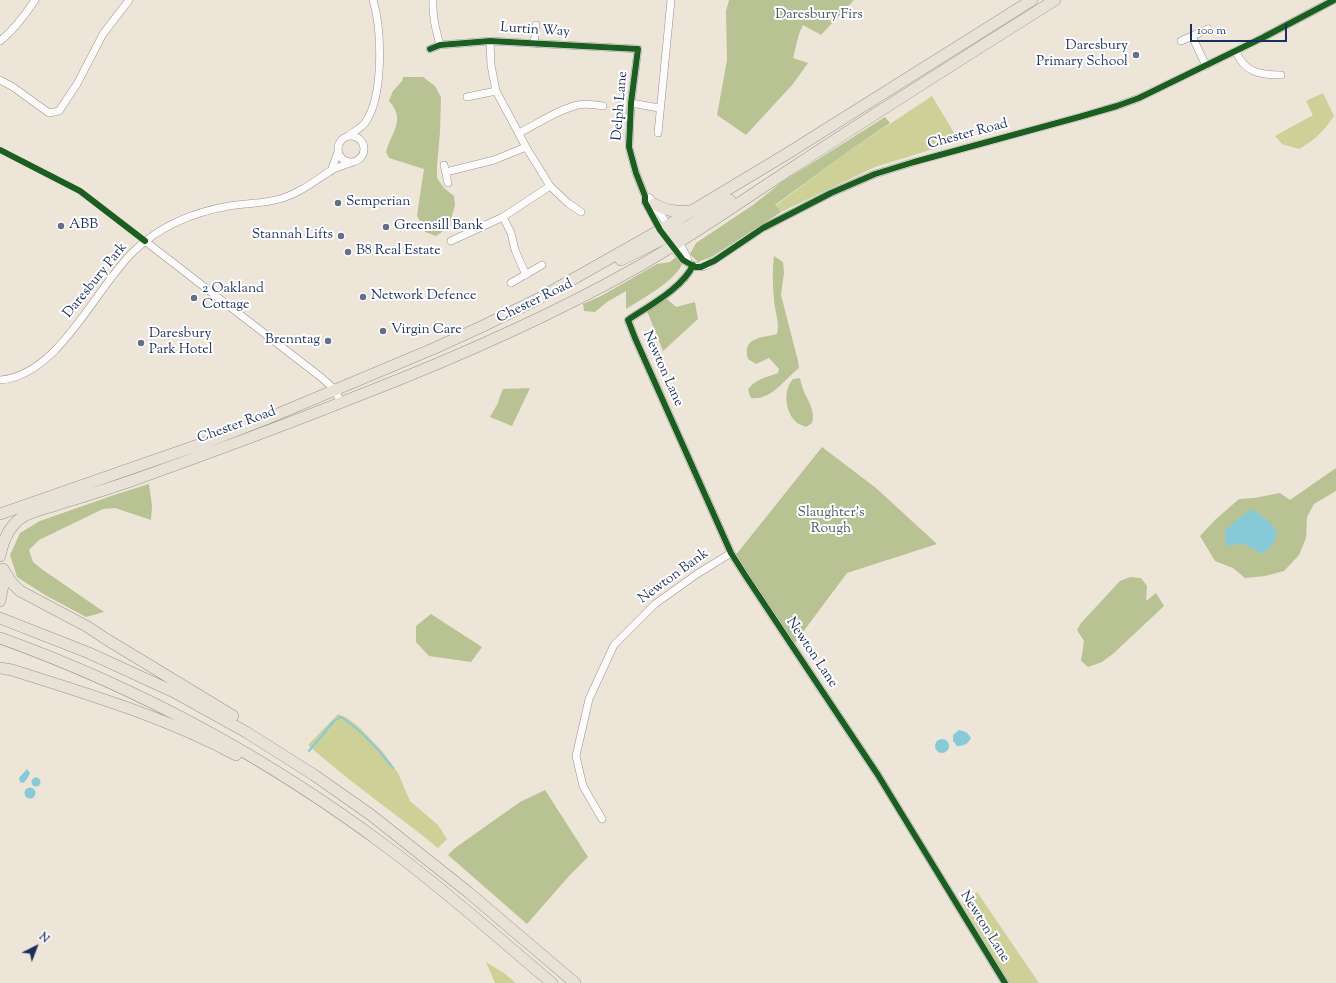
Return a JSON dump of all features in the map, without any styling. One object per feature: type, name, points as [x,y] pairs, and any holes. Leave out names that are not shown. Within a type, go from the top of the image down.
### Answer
[{"type":"highway","name":"Chester Road","points":[[0,556],[7,534],[15,524],[24,517],[43,509],[104,490],[258,435],[341,403],[459,355],[525,325],[611,282],[669,236],[691,211],[778,159],[1032,0]]},
{"type":"highway","name":"Chester Road","points":[[0,514],[207,442],[335,390],[483,326],[568,283],[669,236],[770,182],[1055,0]]},
{"type":"highway","points":[[654,204],[665,210],[674,212],[691,211]]},
{"type":"highway","points":[[0,556],[3,569],[3,585],[0,601]]},
{"type":"highway","points":[[3,569],[11,582],[20,591],[88,627],[106,640],[251,727],[276,743],[314,775]]},
{"type":"highway","points":[[0,618],[89,653],[174,692],[246,732],[314,775],[371,815],[423,856],[468,892],[575,983]]},
{"type":"highway","points":[[0,638],[86,671],[164,708],[233,745],[302,788],[339,812],[413,867],[552,983]]},
{"type":"highway","points":[[0,668],[12,670],[140,712],[186,731],[232,753],[272,775],[302,788]]},
{"type":"street","points":[[0,40],[7,35],[22,18],[35,0]]},
{"type":"street","points":[[0,80],[13,87],[49,113],[59,111],[78,84],[103,34],[129,0]]},
{"type":"street","points":[[331,171],[338,152],[339,143],[344,137],[348,136],[364,124],[372,109],[378,83],[378,26],[373,0]]},
{"type":"street","points":[[433,0],[432,12],[434,25],[440,45]]},
{"type":"street","points":[[658,133],[659,108],[671,0]]},
{"type":"street","name":"Chester Road","points":[[690,264],[698,267],[706,266],[763,228],[831,193],[875,174],[1117,106],[1139,98],[1236,51],[1334,0]]},
{"type":"street","name":"Lurtin Way","points":[[534,44],[536,25]]},
{"type":"street","points":[[1181,41],[1208,29]]},
{"type":"street","points":[[1192,36],[1206,66]]},
{"type":"street","points":[[490,40],[491,66],[496,91],[526,147],[550,186],[568,203],[581,212]]},
{"type":"street","name":"Lurtin Way","points":[[430,49],[440,45],[490,40],[534,44],[638,49]]},
{"type":"street","name":"Delph Lane","points":[[638,49],[631,103],[629,147],[645,196],[645,202],[669,236],[687,257],[690,264]]},
{"type":"street","points":[[1236,51],[1242,62],[1256,73],[1281,75]]},
{"type":"street","points":[[467,97],[496,91]]},
{"type":"street","name":"Delph Lane","points":[[631,103],[659,108]]},
{"type":"street","points":[[519,133],[569,108],[589,104],[603,106]]},
{"type":"street","points":[[338,152],[345,161],[353,162],[362,157],[364,150],[364,124]]},
{"type":"street","points":[[348,136],[359,138],[364,145]]},
{"type":"street","points":[[448,183],[445,168],[494,160],[526,147]]},
{"type":"street","name":"Daresbury Park","points":[[0,380],[21,375],[49,357],[77,324],[122,262],[145,241],[165,228],[198,212],[230,206],[270,202],[283,198],[305,188],[331,171],[353,162]]},
{"type":"street","points":[[451,241],[503,217],[550,186]]},
{"type":"street","name":"Delph Lane","points":[[645,196],[650,198],[654,204],[669,236]]},
{"type":"street","points":[[503,217],[511,233],[515,250],[526,274]]},
{"type":"street","points":[[145,241],[322,378],[335,390],[341,403]]},
{"type":"street","name":"Newton Lane","points":[[690,264],[687,276],[679,284],[628,320],[716,522],[731,553],[878,775],[1005,983]]},
{"type":"street","points":[[512,283],[542,265]]},
{"type":"street","name":"Newton Bank","points":[[602,819],[583,786],[576,756],[589,699],[614,645],[655,604],[697,574],[731,553]]},
{"type":"green space","name":"Daresbury Firs","points":[[729,0],[854,0],[821,35],[803,25],[799,34],[793,58],[808,63],[793,84],[746,135],[717,115],[727,60],[726,11]]},
{"type":"green space","points":[[403,77],[423,77],[435,86],[441,97],[437,178],[444,188],[454,196],[455,205],[449,227],[436,236],[425,232],[417,215],[424,169],[389,158],[386,152],[397,120],[397,114],[389,101],[393,91],[402,81]]},
{"type":"green space","points":[[1323,93],[1334,116],[1319,135],[1299,149],[1282,144],[1275,136],[1313,115],[1306,101]]},
{"type":"green space","points":[[932,96],[959,141],[875,167],[781,212],[775,206],[849,151]]},
{"type":"green space","points":[[885,117],[890,123],[775,205],[781,212],[711,257],[698,262],[690,254],[696,243],[753,205],[782,182]]},
{"type":"green space","points":[[774,256],[783,262],[784,273],[781,295],[799,368],[771,393],[758,398],[751,398],[748,390],[750,387],[761,379],[778,373],[779,369],[769,358],[756,364],[748,359],[747,352],[750,342],[759,338],[777,334],[778,322],[773,284]]},
{"type":"green space","points":[[676,257],[682,265],[677,272],[657,290],[626,309],[626,291],[607,302],[595,312],[584,311],[583,304],[601,296],[657,264],[670,262]]},
{"type":"green space","points":[[667,299],[676,307],[695,302],[698,319],[663,351],[647,311]]},
{"type":"green space","points":[[800,378],[801,384],[812,408],[813,415],[812,423],[806,427],[797,423],[792,417],[786,400],[788,389],[793,379]]},
{"type":"green space","points":[[530,388],[512,426],[490,417],[498,403],[503,389]]},
{"type":"green space","name":"Slaughter's Rough","points":[[822,447],[876,488],[937,544],[847,573],[794,644],[735,556]]},
{"type":"green space","points":[[1336,468],[1336,491],[1314,504],[1307,517],[1306,538],[1299,555],[1284,571],[1265,576],[1245,578],[1233,568],[1215,561],[1200,536],[1216,519],[1239,499],[1280,493],[1290,500]]},
{"type":"green space","points":[[149,484],[152,506],[151,520],[115,508],[103,509],[39,540],[29,550],[33,562],[104,612],[86,617],[45,595],[17,577],[10,555],[20,533],[40,521]]},
{"type":"green space","points":[[1130,577],[1141,578],[1147,586],[1146,601],[1156,593],[1164,606],[1114,653],[1102,662],[1088,667],[1081,661],[1084,641],[1077,630],[1081,623],[1120,581]]},
{"type":"green space","points":[[431,614],[482,647],[471,662],[429,656],[416,642],[416,626]]},
{"type":"green space","points":[[338,714],[347,718],[359,727],[383,752],[398,773],[410,801],[438,825],[447,839],[438,848],[340,772],[308,745]]},
{"type":"green space","points":[[545,790],[588,857],[569,876],[527,924],[448,855],[455,848],[520,802]]},
{"type":"green space","points":[[977,892],[1039,983],[1009,983],[962,903]]},
{"type":"green space","points":[[486,962],[504,973],[516,983],[495,983]]},
{"type":"water","points":[[1251,509],[1269,521],[1277,532],[1274,543],[1263,554],[1242,543],[1226,546],[1225,530]]},
{"type":"water","points":[[959,730],[966,732],[971,738],[969,742],[962,746],[957,746],[953,741],[953,735]]},
{"type":"water","points":[[942,739],[947,741],[949,746],[947,751],[942,753],[937,751],[935,746],[937,741]]},
{"type":"water","points":[[27,769],[30,773],[23,783],[20,782],[19,778]]},
{"type":"water","points":[[36,777],[41,782],[36,787],[31,782]]},
{"type":"water","points":[[28,788],[32,788],[34,789],[34,797],[28,798],[25,795],[25,791]]},
{"type":"waterway","points":[[309,751],[334,721],[341,717],[369,740],[393,768]]},
{"type":"cycle path","points":[[430,49],[440,45],[490,41],[638,49],[631,103],[629,147],[636,173],[645,196],[645,202],[660,230],[683,260],[695,267],[701,267],[714,261],[763,228],[831,193],[875,174],[1079,117],[1139,98],[1264,37],[1334,0]]},
{"type":"cycle path","points":[[0,150],[80,191],[145,241]]},
{"type":"cycle path","points":[[693,265],[682,281],[673,289],[655,303],[628,320],[635,338],[731,553],[878,775],[1005,983]]},
{"type":"place","name":"Daresbury Primary School","points":[[1136,55]]},
{"type":"place","name":"Semperian","points":[[338,203]]},
{"type":"place","name":"ABB","points":[[61,226]]},
{"type":"place","name":"Greensill Bank","points":[[386,227]]},
{"type":"place","name":"Stannah Lifts","points":[[341,236]]},
{"type":"place","name":"B8 Real Estate","points":[[348,252]]},
{"type":"place","name":"Network Defence","points":[[363,297]]},
{"type":"place","name":"2 Oakland Cottage","points":[[194,298]]},
{"type":"place","name":"Virgin Care","points":[[383,331]]},
{"type":"place","name":"Brenntag","points":[[328,341]]},
{"type":"place","name":"Daresbury Park Hotel","points":[[141,343]]}]
